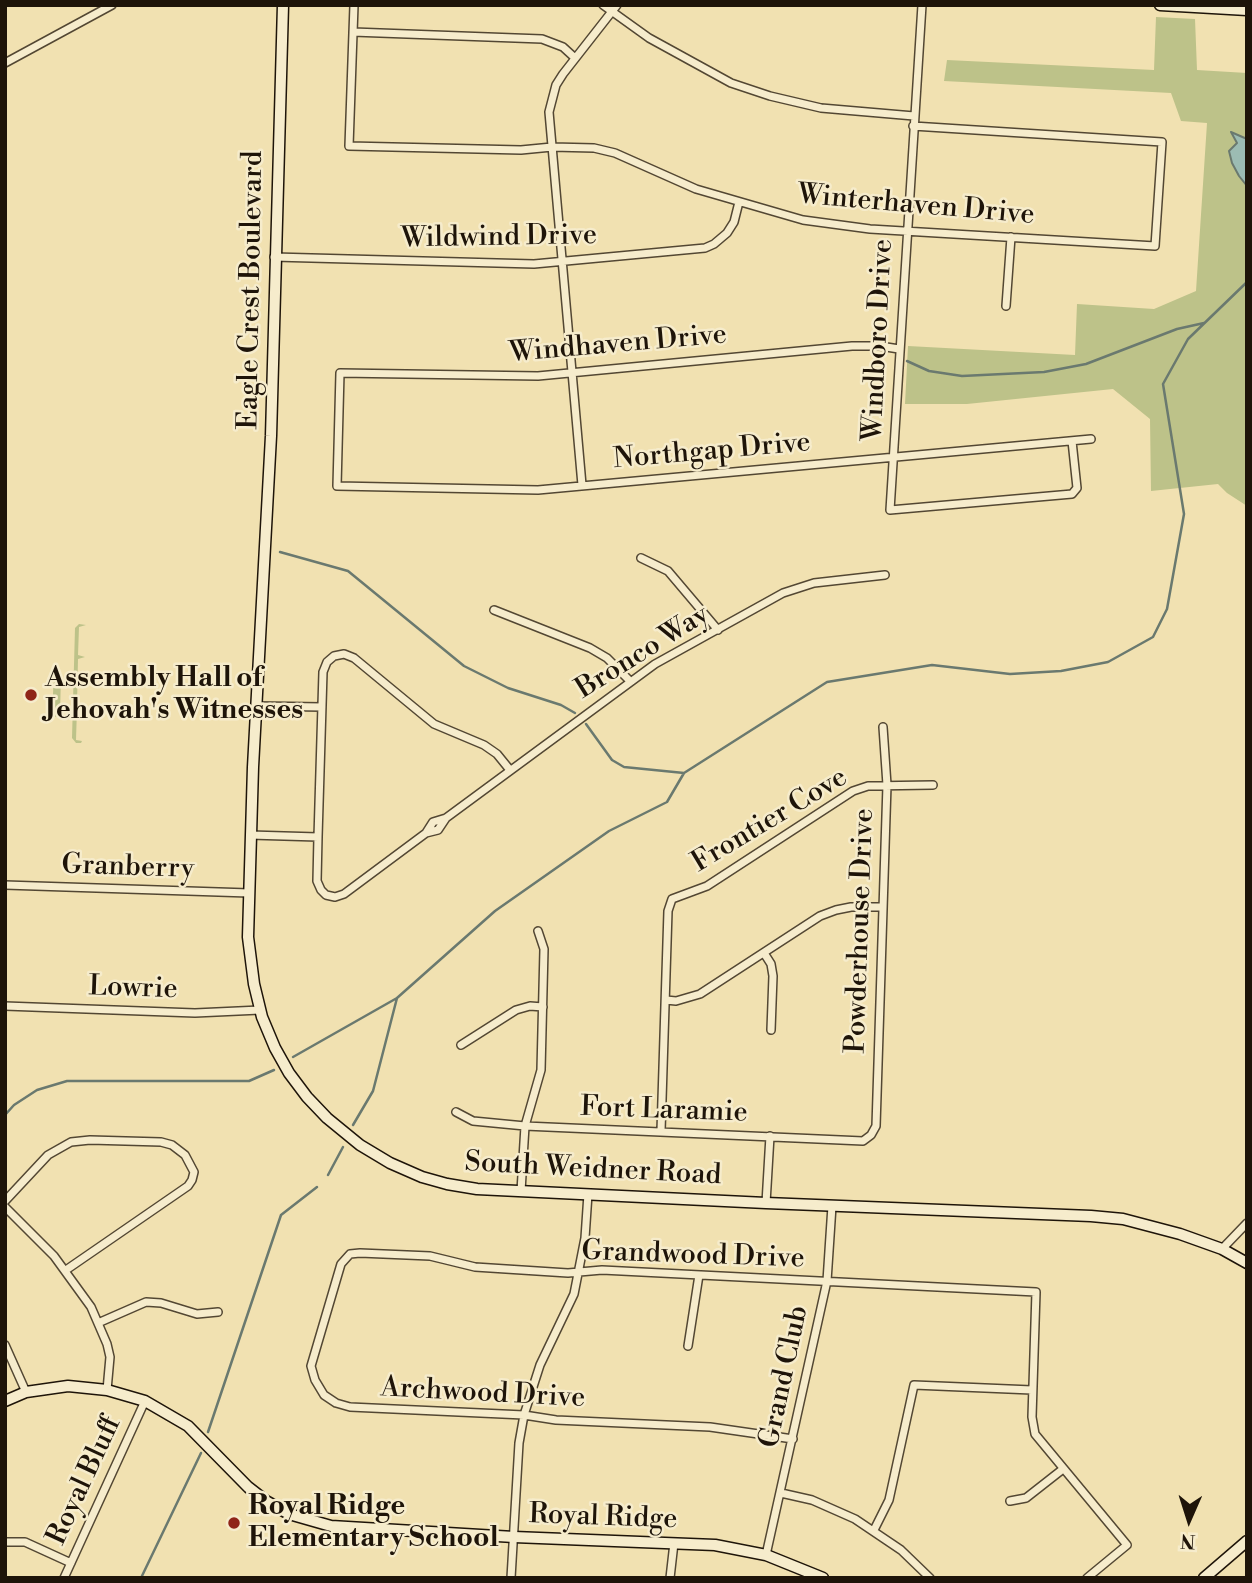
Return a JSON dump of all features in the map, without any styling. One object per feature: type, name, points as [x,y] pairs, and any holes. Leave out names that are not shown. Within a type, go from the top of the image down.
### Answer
[{"type":"main road","name":"Eagle Crest Boulevard","points":[[265,576],[283,5]]},
{"type":"main road","points":[[1160,5],[1247,10]]},
{"type":"main road","name":"South Weidner Road","points":[[265,576],[250,835],[248,937],[254,984],[260,1010],[275,1048],[289,1073],[327,1118],[360,1145],[390,1163],[447,1184],[477,1189],[1112,1218],[1157,1227],[1222,1249],[1247,1263]]},
{"type":"main road","name":"Royal Ridge","points":[[5,1401],[26,1392],[68,1386],[107,1390],[145,1401],[188,1426],[248,1487],[289,1514],[331,1526],[715,1545],[766,1555],[798,1566],[821,1578]]},
{"type":"main road","points":[[1204,1578],[1247,1541]]},
{"type":"street","points":[[5,63],[112,5]]},
{"type":"street","points":[[354,5],[353,32],[542,39],[564,47],[575,58]]},
{"type":"street","points":[[604,5],[649,38],[731,83],[821,108],[914,116]]},
{"type":"street","points":[[582,485],[549,119],[551,98],[556,85],[617,5]]},
{"type":"street","name":"Windboro Drive","points":[[922,5],[890,510],[1072,494],[1077,488],[1072,441]]},
{"type":"street","name":"Winterhaven Drive","points":[[353,32],[349,146],[508,150],[583,147],[604,150],[696,189],[803,220],[907,231],[1155,246],[1162,142],[914,126]]},
{"type":"street","name":"Wildwind Drive","points":[[274,257],[489,264],[563,261],[705,248],[727,233],[734,222],[739,202]]},
{"type":"street","points":[[1006,306],[1011,237]]},
{"type":"street","name":"Windhaven Drive","points":[[337,486],[340,373],[516,376],[852,346],[899,349]]},
{"type":"street","name":"Northgap Drive","points":[[337,486],[499,491],[1091,439]]},
{"type":"street","points":[[641,558],[668,571],[718,630]]},
{"type":"street","name":"Bronco Way","points":[[318,837],[317,881],[321,890],[326,895],[335,897],[344,894],[426,833],[438,830],[446,818],[655,664],[783,593],[832,580],[886,575]]},
{"type":"street","points":[[494,610],[590,648],[607,657],[630,681]]},
{"type":"street","points":[[250,835],[318,837],[323,672],[327,662],[334,656],[344,654],[354,658],[434,724],[484,745],[497,754],[510,770]]},
{"type":"street","points":[[257,706],[322,707]]},
{"type":"street","name":"Powderhouse Drive","points":[[871,1135],[876,1126],[887,785],[883,727]]},
{"type":"street","name":"Frontier Cove","points":[[666,1000],[668,911],[672,899],[707,886],[853,791],[868,786],[933,785]]},
{"type":"street","name":"Granberry","points":[[5,885],[249,893]]},
{"type":"street","points":[[661,1131],[666,1000],[676,1001],[700,994],[820,916],[836,910],[882,907]]},
{"type":"street","points":[[521,1191],[525,1126],[541,1070],[544,949],[538,931]]},
{"type":"street","points":[[764,953],[771,964],[773,976],[771,1030]]},
{"type":"street","name":"Lowrie","points":[[5,1006],[195,1013],[260,1010]]},
{"type":"street","points":[[461,1045],[516,1010],[530,1006],[544,1007]]},
{"type":"street","name":"Fort Laramie","points":[[456,1112],[473,1122],[525,1126],[863,1141],[871,1135]]},
{"type":"street","points":[[766,1203],[769,1136]]},
{"type":"street","points":[[5,1201],[48,1155],[63,1145],[80,1141],[161,1142],[172,1145],[185,1155],[192,1165],[192,1180],[179,1192],[65,1270]]},
{"type":"street","points":[[511,1578],[519,1443],[524,1415],[540,1365],[568,1308],[580,1272],[589,1194]]},
{"type":"street","name":"Grand Club","points":[[766,1555],[827,1280],[832,1206]]},
{"type":"street","points":[[5,1207],[54,1256],[91,1307],[110,1357],[107,1390]]},
{"type":"street","points":[[1222,1249],[1247,1223]]},
{"type":"street","name":"Grandwood Drive","points":[[350,1254],[430,1256],[489,1268],[580,1272],[601,1270],[1036,1292],[1032,1390]]},
{"type":"street","name":"Archwood Drive","points":[[350,1254],[341,1264],[311,1366],[324,1395],[336,1403],[349,1407],[710,1427],[793,1439]]},
{"type":"street","points":[[688,1346],[699,1275]]},
{"type":"street","points":[[98,1323],[146,1302],[162,1303],[197,1314],[218,1312]]},
{"type":"street","points":[[5,1345],[26,1392]]},
{"type":"street","points":[[874,1530],[889,1500],[914,1385],[1032,1390],[1035,1434],[1127,1545],[1087,1578]]},
{"type":"street","name":"Royal Bluff","points":[[64,1578],[145,1401]]},
{"type":"street","points":[[1010,1501],[1026,1498],[1063,1469]]},
{"type":"street","points":[[781,1493],[826,1505],[874,1530],[901,1550],[930,1578]]},
{"type":"street","points":[[5,1542],[25,1542],[71,1563]]},
{"type":"street","points":[[670,1578],[674,1543]]},
{"type":"green space","points":[[1156,17],[1195,19],[1197,70],[1247,73],[1247,506],[1218,484],[1151,491],[1150,419],[1113,389],[967,404],[905,404],[908,346],[1075,355],[1077,304],[1154,309],[1196,291],[1207,123],[1181,121],[1171,93],[944,81],[947,60],[1154,70]]},
{"type":"green space","points":[[79,624],[86,625],[79,627],[78,655],[85,657],[78,659],[77,704],[83,706],[77,708],[76,740],[82,741],[76,743],[72,738],[75,628]]},
{"type":"green space","points":[[58,671],[61,674],[60,715],[56,717],[52,714],[54,674]]},
{"type":"water","points":[[1231,132],[1247,139],[1247,186],[1232,163],[1229,151],[1237,143]]},
{"type":"waterway","points":[[293,1057],[397,998],[495,911],[609,831],[667,802],[684,773],[827,682],[932,665],[1010,674],[1061,671],[1108,662],[1153,637],[1167,609],[1184,514],[1163,384],[1188,339],[1247,282]]},
{"type":"waterway","points":[[907,361],[929,371],[962,376],[1044,372],[1086,364],[1177,329],[1204,323]]},
{"type":"waterway","points":[[280,552],[348,571],[464,666],[508,688],[561,705],[575,713]]},
{"type":"waterway","points":[[586,724],[612,760],[624,767],[684,773]]},
{"type":"waterway","points":[[353,1125],[373,1091],[397,998]]},
{"type":"waterway","points":[[5,1115],[14,1105],[37,1090],[67,1081],[249,1081],[274,1070]]},
{"type":"waterway","points":[[328,1175],[343,1147]]},
{"type":"waterway","points":[[208,1432],[281,1215],[317,1187]]},
{"type":"waterway","points":[[141,1578],[201,1453]]},
{"type":"place","name":"Assembly Hall of Jehovah's Witnesses","points":[[31,695]]},
{"type":"place","name":"Royal Ridge Elementary School","points":[[234,1523]]}]
